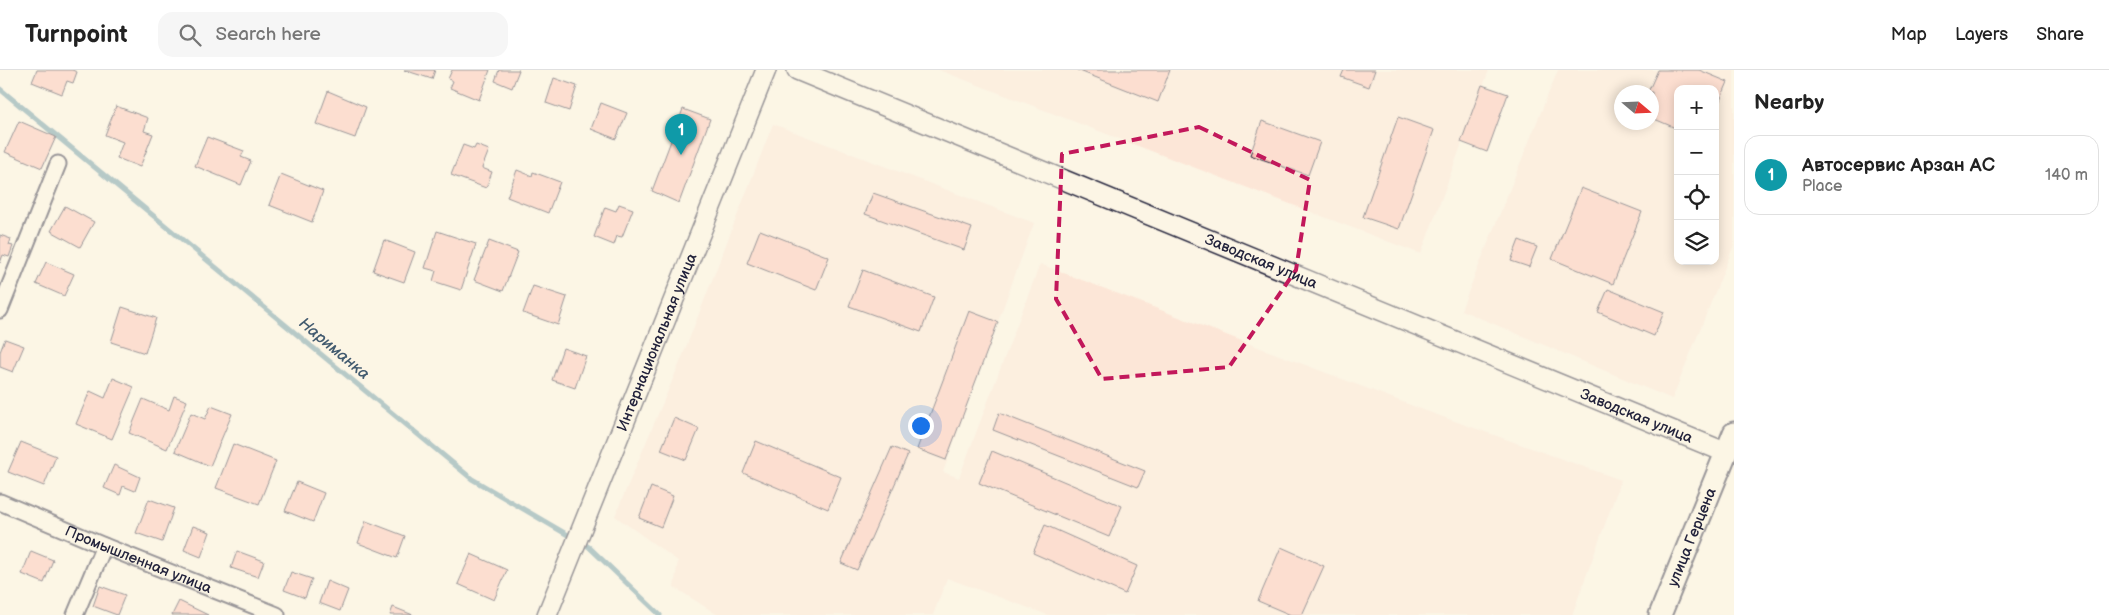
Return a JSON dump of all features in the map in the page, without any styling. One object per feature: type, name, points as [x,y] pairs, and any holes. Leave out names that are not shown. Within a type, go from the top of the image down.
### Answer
[{"type":"main road","name":"улица Герцена","points":[[1660,615],[1734,433]]},
{"type":"street","name":"Интернациональная улица","points":[[547,615],[766,70]]},
{"type":"street","name":"Заводская улица","points":[[804,71],[1727,453]]},
{"type":"street","points":[[0,310],[58,164]]},
{"type":"street","name":"Промышленная улица","points":[[0,502],[277,615]]},
{"type":"street","points":[[75,615],[104,546]]},
{"type":"highlighted area","points":[[1199,127],[1310,180],[1296,270],[1229,367],[1102,379],[1056,299],[1062,154]]},
{"type":"shaded area","points":[[939,70],[1489,70],[1421,254]]},
{"type":"shaded area","points":[[1558,70],[1734,70],[1734,245],[1672,399],[1461,310]]},
{"type":"shaded area","points":[[773,124],[1034,223],[943,472],[959,478],[1040,264],[1426,411],[1621,480],[1572,615],[1048,615],[947,578],[933,615],[718,615],[674,587],[678,561],[615,516],[681,360]]},
{"type":"building","points":[[37,70],[72,70],[77,72],[73,83],[67,81],[62,94],[32,82]]},
{"type":"building","points":[[404,70],[435,70],[432,79]]},
{"type":"building","points":[[452,70],[490,70],[479,100],[450,88],[453,81],[448,79]]},
{"type":"building","points":[[499,70],[519,70],[512,88],[495,81]]},
{"type":"building","points":[[1077,70],[1170,70],[1158,102]]},
{"type":"building","points":[[1344,70],[1375,70],[1369,87],[1341,77]]},
{"type":"building","points":[[1658,70],[1699,70],[1728,82],[1719,103],[1719,85],[1674,85],[1674,127],[1659,121],[1659,85],[1651,85]]},
{"type":"building","points":[[554,78],[577,86],[569,111],[546,103]]},
{"type":"building","points":[[1482,85],[1508,94],[1487,152],[1461,142]]},
{"type":"building","points":[[328,91],[366,107],[355,138],[316,124]]},
{"type":"building","points":[[601,103],[627,113],[616,139],[591,129]]},
{"type":"building","points":[[116,106],[148,118],[144,131],[153,134],[140,167],[117,158],[123,142],[105,135]]},
{"type":"building","points":[[683,109],[710,119],[679,203],[652,191]]},
{"type":"building","points":[[1398,117],[1434,130],[1399,229],[1363,217]]},
{"type":"building","points":[[19,121],[56,137],[42,168],[5,152]]},
{"type":"building","points":[[1262,121],[1320,142],[1308,175],[1250,155]]},
{"type":"building","points":[[207,137],[244,151],[241,157],[251,161],[241,185],[195,166]]},
{"type":"building","points":[[463,145],[474,149],[476,145],[489,150],[482,168],[492,172],[486,188],[451,175]]},
{"type":"building","points":[[517,170],[532,176],[533,172],[560,182],[548,213],[507,197]]},
{"type":"building","points":[[281,174],[323,191],[312,222],[269,205]]},
{"type":"building","points":[[1581,188],[1642,212],[1613,284],[1552,259]]},
{"type":"building","points":[[873,193],[972,228],[964,250],[865,214]]},
{"type":"building","points":[[619,204],[633,209],[622,237],[617,236],[614,245],[594,237],[605,207],[616,211]]},
{"type":"building","points":[[65,206],[94,222],[80,247],[51,231]]},
{"type":"building","points":[[760,230],[829,257],[816,290],[747,263]]},
{"type":"building","points":[[437,231],[476,244],[461,290],[433,281],[436,271],[425,268]]},
{"type":"building","points":[[0,235],[11,239],[9,245],[13,246],[9,257],[3,255],[0,263]]},
{"type":"building","points":[[384,240],[415,252],[404,282],[373,271]]},
{"type":"building","points":[[1519,240],[1537,247],[1529,267],[1511,261]]},
{"type":"building","points":[[489,241],[518,252],[503,291],[474,280]]},
{"type":"building","points":[[46,262],[74,274],[64,296],[36,284]]},
{"type":"building","points":[[863,270],[934,297],[921,332],[849,306]]},
{"type":"building","points":[[533,286],[567,297],[558,325],[523,313]]},
{"type":"building","points":[[1608,289],[1664,312],[1654,336],[1598,312]]},
{"type":"building","points":[[122,307],[156,318],[145,353],[111,342]]},
{"type":"building","points":[[969,311],[998,322],[946,460],[917,449]]},
{"type":"building","points":[[5,339],[24,346],[13,372],[0,367],[0,352]]},
{"type":"building","points":[[563,348],[586,356],[575,388],[552,380]]},
{"type":"building","points":[[113,378],[134,387],[112,439],[76,424],[90,391],[105,398]]},
{"type":"building","points":[[174,396],[187,401],[167,449],[129,433],[143,399],[169,410]]},
{"type":"building","points":[[211,406],[232,414],[210,466],[175,451],[191,413],[205,419]]},
{"type":"building","points":[[999,413],[1145,471],[1138,487],[993,430]]},
{"type":"building","points":[[674,418],[699,429],[686,460],[661,450]]},
{"type":"building","points":[[756,441],[841,477],[828,509],[743,473]]},
{"type":"building","points":[[21,442],[56,456],[44,486],[8,472]]},
{"type":"building","points":[[233,444],[276,461],[259,504],[216,488]]},
{"type":"building","points":[[892,447],[908,454],[857,570],[841,563]]},
{"type":"building","points":[[992,451],[1122,506],[1109,537],[979,483]]},
{"type":"building","points":[[114,465],[140,477],[135,491],[123,486],[120,495],[104,488]]},
{"type":"building","points":[[297,482],[324,493],[313,522],[285,511]]},
{"type":"building","points":[[651,487],[673,496],[661,527],[639,518]]},
{"type":"building","points":[[149,499],[174,508],[162,542],[136,533]]},
{"type":"building","points":[[366,521],[405,536],[397,558],[358,543]]},
{"type":"building","points":[[1045,525],[1137,566],[1125,594],[1033,553]]},
{"type":"building","points":[[193,526],[210,532],[201,557],[184,550]]},
{"type":"building","points":[[1281,547],[1324,566],[1302,615],[1291,615],[1258,601]]},
{"type":"building","points":[[31,551],[53,560],[44,583],[22,574]]},
{"type":"building","points":[[237,551],[264,561],[258,577],[231,568]]},
{"type":"building","points":[[471,554],[507,570],[494,600],[458,584]]},
{"type":"building","points":[[291,572],[312,579],[305,598],[284,590]]},
{"type":"building","points":[[327,581],[348,590],[340,611],[319,603]]},
{"type":"building","points":[[100,586],[125,595],[117,615],[93,606]]},
{"type":"building","points":[[179,601],[208,615],[172,615]]},
{"type":"building","points":[[393,607],[413,615],[390,615]]},
{"type":"waterway","name":"Нариманка","points":[[0,89],[472,479],[573,538]]},
{"type":"waterway","name":"Нариманка","points":[[581,542],[589,547],[660,615]]},
{"type":"place","name":"Автосервис Арзан АС","points":[[681,155]]}]
